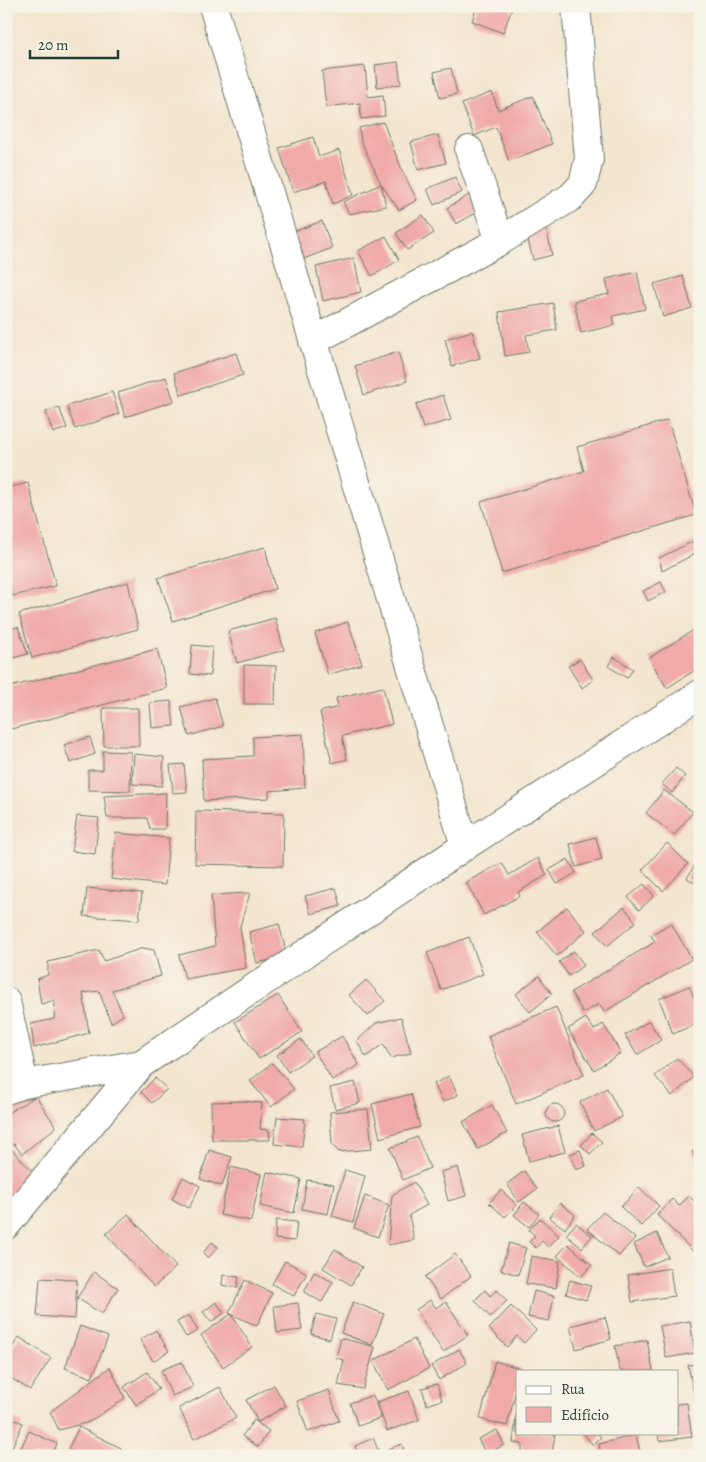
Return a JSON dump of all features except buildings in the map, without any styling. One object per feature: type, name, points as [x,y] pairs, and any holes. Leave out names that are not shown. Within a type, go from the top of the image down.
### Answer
[{"type":"street","points":[[213,6],[465,846]]},
{"type":"street","points":[[313,341],[500,241],[571,197],[583,184],[589,160],[576,6]]},
{"type":"street","points":[[468,150],[500,241]]},
{"type":"street","points":[[6,1225],[140,1064],[465,846],[700,694]]},
{"type":"street","points":[[6,1000],[15,1087],[140,1064]]}]
